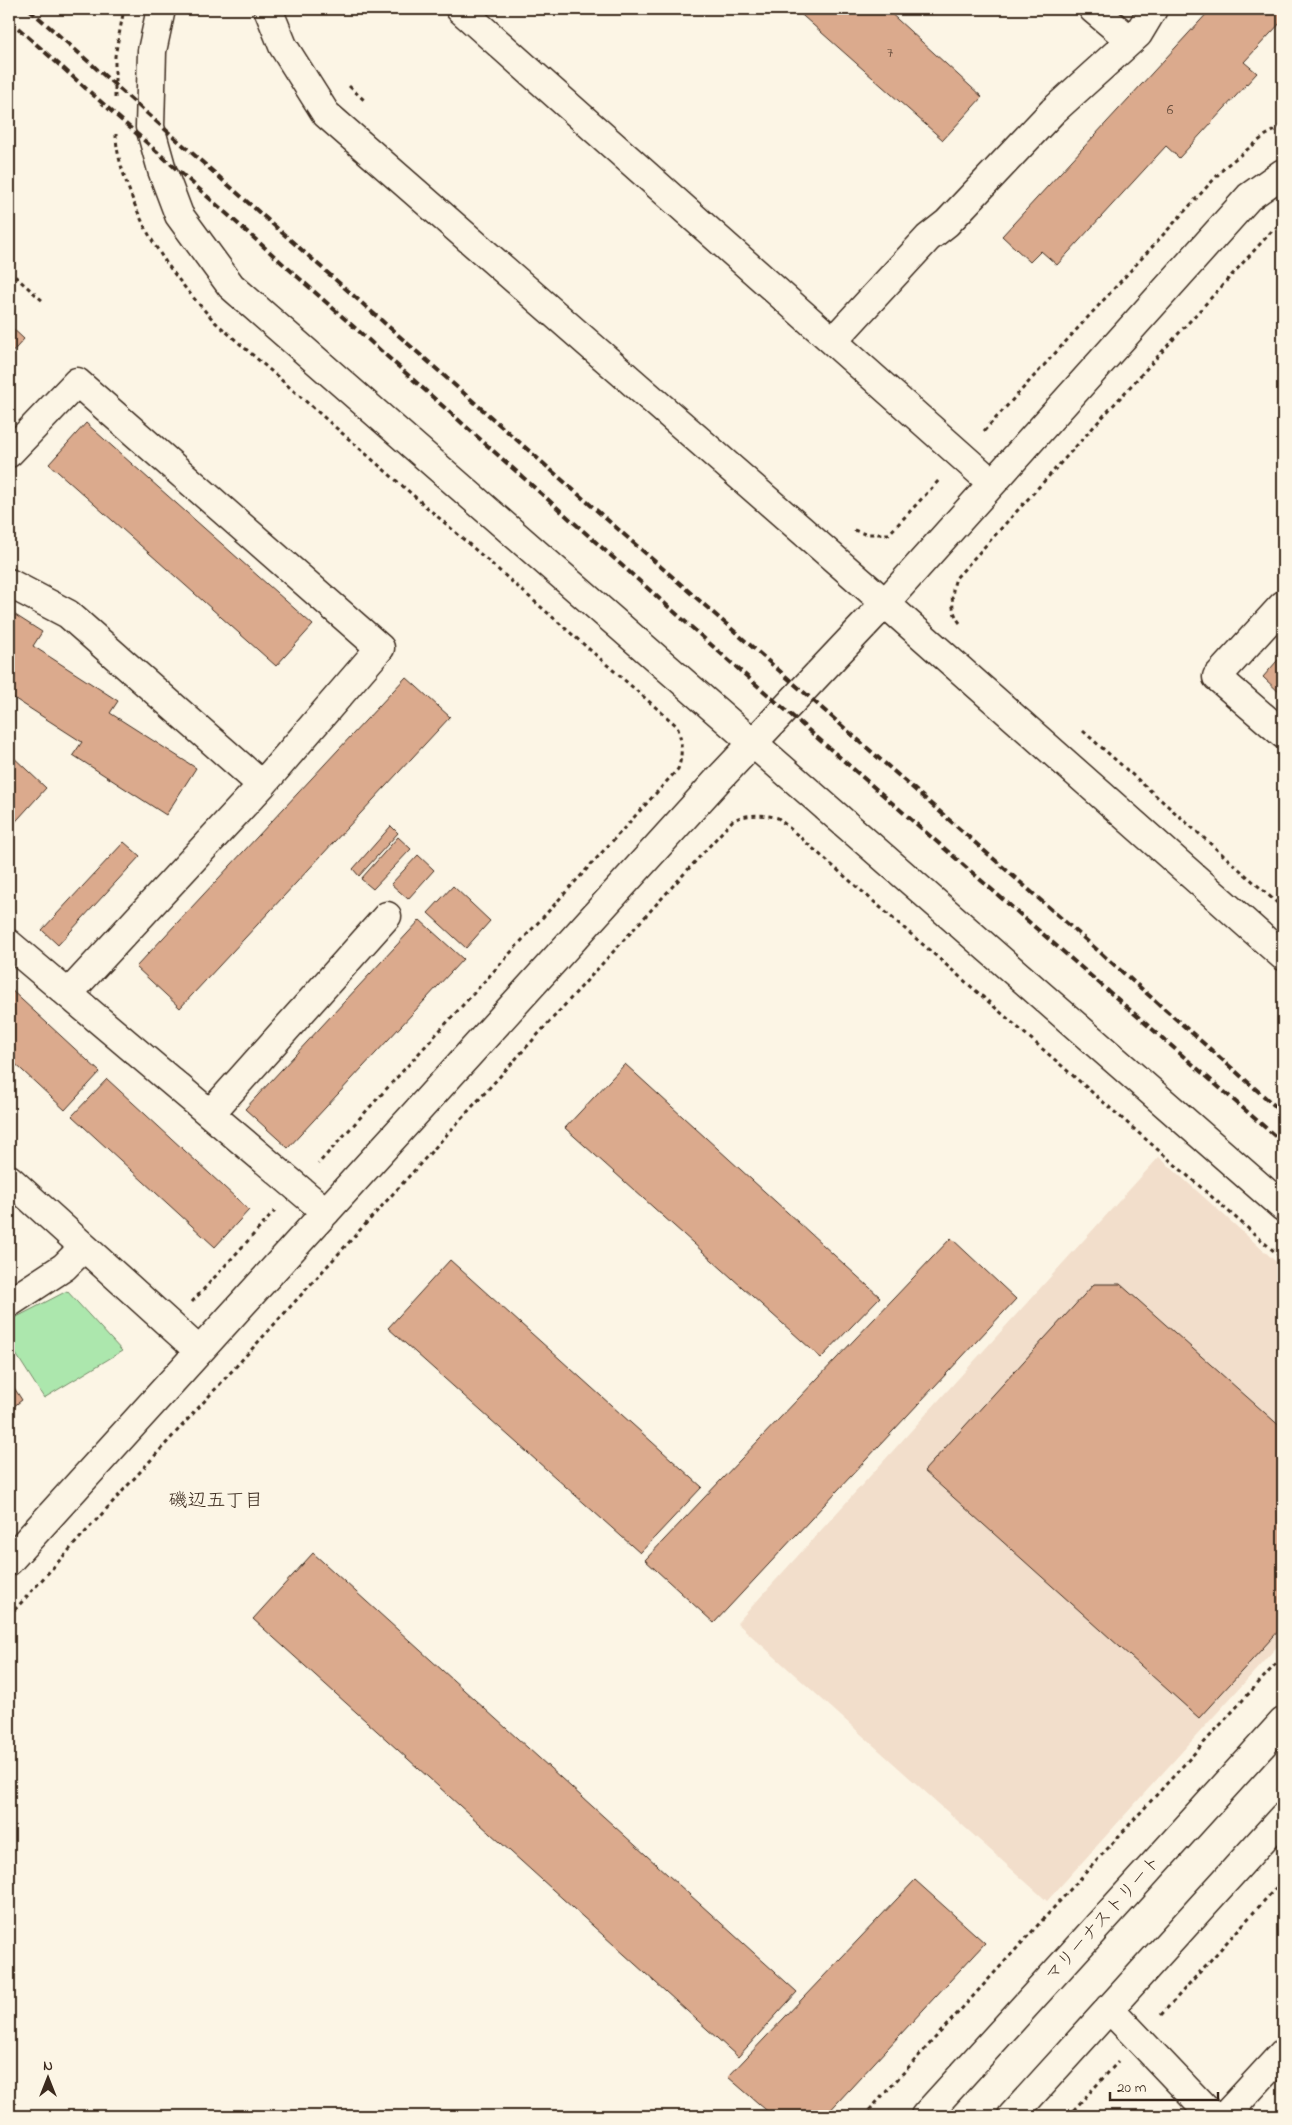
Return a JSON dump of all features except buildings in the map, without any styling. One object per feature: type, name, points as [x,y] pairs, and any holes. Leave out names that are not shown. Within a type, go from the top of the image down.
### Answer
[{"type":"street","points":[[161,9],[152,51],[150,127],[162,170],[179,215],[230,286],[1283,1207]]},
{"type":"street","points":[[268,9],[283,46],[326,114],[885,603],[1283,956]]},
{"type":"street","points":[[460,9],[992,483]]},
{"type":"street","points":[[1093,9],[1130,40]]},
{"type":"street","points":[[833,341],[928,238],[947,223],[1054,111],[1138,34],[1153,9]]},
{"type":"street","points":[[9,1561],[753,742],[885,603],[1249,197],[1283,173]]},
{"type":"street","points":[[9,453],[77,382],[380,648],[262,785],[68,994]]},
{"type":"street","points":[[9,584],[68,614],[262,785]]},
{"type":"street","points":[[1283,605],[1217,677],[1283,734]]},
{"type":"street","points":[[210,1114],[387,916]]},
{"type":"street","points":[[9,944],[326,1212]]},
{"type":"street","points":[[9,1179],[199,1351]]},
{"type":"street","points":[[9,1303],[64,1267],[84,1248]]},
{"type":"street","name":"マリーナストリート","points":[[925,2116],[1283,1722]]},
{"type":"street","points":[[1012,2116],[1283,1817]]},
{"type":"street","points":[[1109,2008],[1212,2116]]},
{"type":"street","points":[[1225,2116],[1283,2053]]},
{"type":"path","points":[[346,82],[367,103]]},
{"type":"path","points":[[979,437],[1220,172],[1266,135],[1283,126]]},
{"type":"path","points":[[967,629],[954,615],[952,590],[956,578],[1265,239],[1283,222]]},
{"type":"path","points":[[9,271],[44,302]]},
{"type":"path","points":[[853,530],[866,534],[889,534],[946,473]]},
{"type":"path","points":[[1077,726],[1283,908]]},
{"type":"path","points":[[9,1616],[733,820],[741,817],[768,815],[778,818],[1283,1259]]},
{"type":"path","points":[[864,2116],[1283,1656]]},
{"type":"path","points":[[1156,2020],[1283,1880]]},
{"type":"path","points":[[1068,2116],[1123,2056]]},
{"type":"shaded area","points":[[1159,1157],[1283,1268],[1283,1640],[1047,1901],[737,1623]]},
{"type":"green space","points":[[67,1291],[122,1351],[44,1398],[9,1343],[9,1321]]},
{"type":"railway","points":[[29,9],[1283,1113]]},
{"type":"railway","points":[[9,20],[744,674],[1283,1143]]},
{"type":"district","name":"磯辺五丁目","points":[[216,1501]]}]
